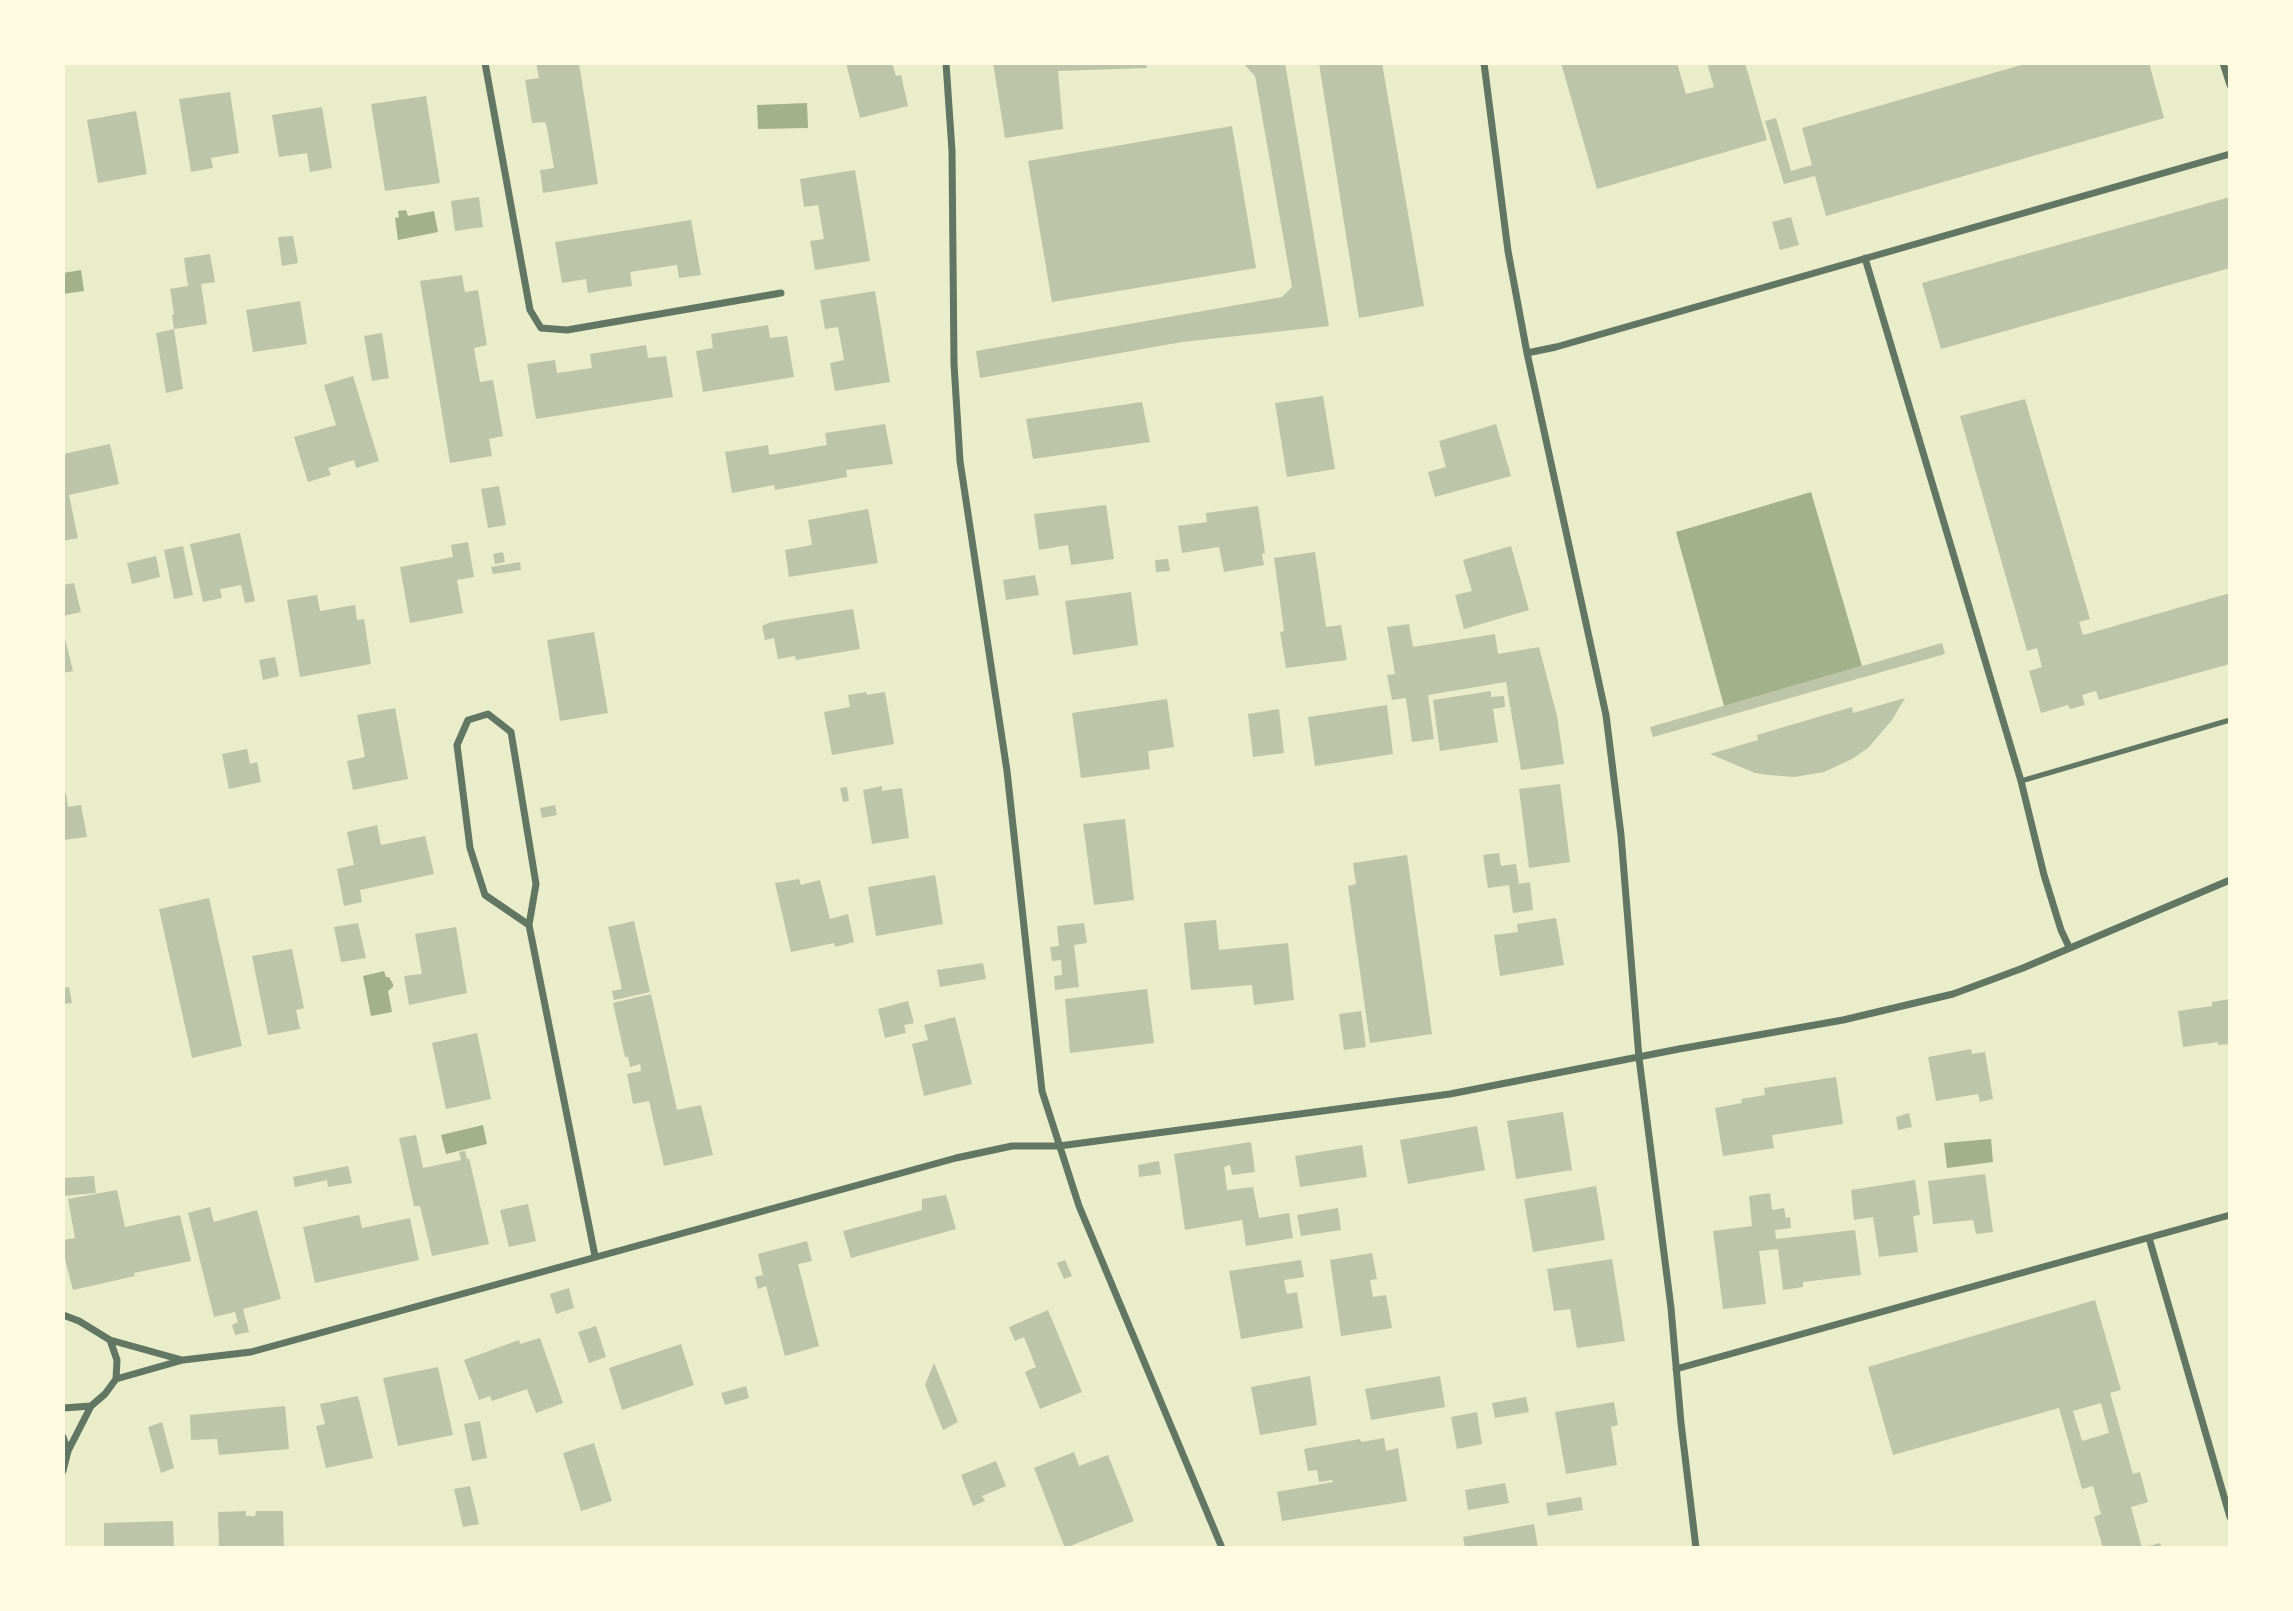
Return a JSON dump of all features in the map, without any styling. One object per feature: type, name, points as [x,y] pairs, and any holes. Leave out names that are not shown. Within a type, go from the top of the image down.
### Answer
[{"type":"street","points":[[485,63],[530,310],[541,328],[567,330],[781,293]]},
{"type":"street","points":[[946,63],[952,151],[954,365],[960,461],[1007,771],[1042,1091],[1079,1206],[1222,1548]]},
{"type":"street","points":[[1484,63],[1508,251],[1527,353],[1606,715],[1621,835],[1639,1058],[1671,1308],[1696,1548]]},
{"type":"street","points":[[2223,63],[2230,85]]},
{"type":"street","points":[[1527,353],[1556,347],[2230,154]]},
{"type":"street","points":[[1866,258],[2021,781],[2044,875],[2069,947]]},
{"type":"street","points":[[529,925],[485,895],[470,848],[457,745],[468,720],[488,714],[511,732],[536,884],[529,925],[595,1256]]},
{"type":"street","points":[[116,1379],[183,1360],[251,1352],[956,1158],[1012,1146],[1059,1146],[1450,1094],[1843,1020],[1953,995],[2230,880]]},
{"type":"street","points":[[1676,1369],[2230,1215]]},
{"type":"street","points":[[2149,1238],[2230,1517]]},
{"type":"street","points":[[63,1315],[79,1321],[110,1340],[183,1360]]},
{"type":"street","points":[[63,1471],[68,1451],[91,1406],[105,1394],[116,1379],[117,1360],[110,1340]]},
{"type":"street","points":[[63,1408],[91,1406]]},
{"type":"street","points":[[63,1437],[68,1451]]},
{"type":"lane","points":[[2021,781],[2230,720]]},
{"type":"shaded area","points":[[807,103],[808,128],[758,129],[757,105]]},
{"type":"shaded area","points":[[406,210],[408,216],[434,211],[438,232],[398,240],[395,218],[399,217],[398,211]]},
{"type":"shaded area","points":[[81,270],[84,291],[63,294],[63,273]]},
{"type":"shaded area","points":[[1811,492],[1862,666],[1724,706],[1676,532]]},
{"type":"shaded area","points":[[384,971],[393,984],[388,991],[392,1012],[371,1016],[363,976]]},
{"type":"shaded area","points":[[483,1125],[487,1144],[446,1154],[441,1135]]},
{"type":"shaded area","points":[[1991,1139],[1993,1162],[1947,1168],[1944,1143]]},
{"type":"building","points":[[536,63],[579,63],[598,184],[543,193],[540,170],[554,168],[545,122],[532,123],[525,80],[539,78]]},
{"type":"building","points":[[846,63],[892,63],[896,76],[901,75],[908,106],[860,118]]},
{"type":"building","points":[[993,63],[1146,63],[1147,68],[1058,71],[1063,129],[1005,138]]},
{"type":"building","points":[[1243,63],[1285,63],[1329,326],[1182,342],[980,378],[976,351],[1282,297],[1292,287],[1255,76]]},
{"type":"building","points":[[1319,63],[1382,63],[1424,306],[1359,318]]},
{"type":"building","points":[[1561,63],[1677,63],[1686,94],[1714,87],[1707,63],[1745,63],[1767,140],[1597,189]]},
{"type":"building","points":[[2028,63],[2149,63],[2164,118],[1826,216],[1815,176],[1784,184],[1765,121],[1776,118],[1791,171],[1812,165],[1802,128]]},
{"type":"building","points":[[230,92],[239,153],[211,158],[213,168],[191,172],[179,99]]},
{"type":"building","points":[[426,96],[440,183],[385,191],[371,104]]},
{"type":"building","points":[[322,107],[332,168],[310,172],[307,153],[279,157],[272,115]]},
{"type":"building","points":[[136,111],[147,174],[98,183],[87,120]]},
{"type":"building","points":[[1232,126],[1256,268],[1052,302],[1028,161]]},
{"type":"building","points":[[855,170],[870,261],[815,270],[810,241],[824,239],[818,205],[804,207],[800,179]]},
{"type":"building","points":[[479,197],[483,227],[455,231],[451,201]]},
{"type":"building","points":[[2230,197],[2230,268],[1941,349],[1922,283]]},
{"type":"building","points":[[1791,217],[1799,245],[1780,250],[1772,222]]},
{"type":"building","points":[[691,220],[701,275],[679,278],[677,265],[630,272],[632,286],[588,293],[586,279],[562,283],[555,242]]},
{"type":"building","points":[[293,236],[298,263],[282,266],[278,237]]},
{"type":"building","points":[[210,254],[215,282],[201,284],[207,324],[174,329],[170,289],[188,286],[184,258]]},
{"type":"building","points":[[462,275],[465,292],[478,290],[487,345],[474,348],[480,382],[493,380],[503,436],[489,439],[492,456],[450,463],[420,281]]},
{"type":"building","points":[[875,291],[890,382],[835,391],[830,363],[844,360],[838,327],[825,329],[820,300]]},
{"type":"building","points":[[300,301],[307,344],[253,352],[246,310]]},
{"type":"building","points":[[768,325],[770,338],[787,336],[794,377],[703,392],[696,351],[713,348],[711,334]]},
{"type":"building","points":[[174,329],[183,389],[166,393],[156,333]]},
{"type":"building","points":[[382,333],[389,378],[372,381],[364,336]]},
{"type":"building","points":[[646,345],[648,358],[666,356],[673,397],[536,419],[527,364],[555,360],[557,373],[592,368],[590,354]]},
{"type":"building","points":[[353,376],[379,461],[356,468],[354,460],[328,468],[331,475],[308,482],[294,437],[336,425],[324,385]]},
{"type":"building","points":[[1323,396],[1335,469],[1287,477],[1275,403]]},
{"type":"building","points":[[2025,399],[2090,619],[2079,622],[2083,635],[2230,593],[2230,664],[2099,700],[2096,691],[2082,695],[2085,705],[2070,709],[2068,705],[2041,713],[2029,671],[2042,667],[2037,648],[2027,651],[1960,416]]},
{"type":"building","points":[[1142,402],[1150,442],[1033,459],[1026,419]]},
{"type":"building","points":[[885,424],[893,464],[846,470],[847,477],[775,490],[774,485],[732,493],[725,452],[768,445],[769,455],[827,445],[825,433]]},
{"type":"building","points":[[1496,424],[1511,476],[1435,497],[1428,472],[1446,467],[1439,441]]},
{"type":"building","points":[[110,444],[119,484],[69,495],[78,538],[63,541],[63,454]]},
{"type":"building","points":[[499,486],[506,525],[488,528],[481,489]]},
{"type":"building","points":[[1106,505],[1114,559],[1071,565],[1068,545],[1039,550],[1034,514]]},
{"type":"building","points":[[1258,506],[1265,553],[1262,554],[1264,565],[1224,572],[1219,547],[1182,553],[1178,526],[1207,522],[1206,513]]},
{"type":"building","points":[[868,509],[878,563],[789,577],[785,550],[812,545],[808,520]]},
{"type":"building","points":[[240,533],[255,601],[245,603],[241,585],[220,589],[222,598],[203,602],[190,544]]},
{"type":"building","points":[[468,542],[474,577],[457,580],[463,613],[410,623],[400,567],[453,557],[451,545]]},
{"type":"building","points":[[183,546],[193,595],[174,599],[164,550]]},
{"type":"building","points":[[1511,546],[1529,610],[1464,629],[1455,595],[1472,591],[1463,560]]},
{"type":"building","points":[[503,552],[505,562],[495,564],[493,554]]},
{"type":"building","points":[[1315,552],[1326,627],[1341,625],[1347,660],[1286,668],[1274,558]]},
{"type":"building","points":[[156,556],[160,577],[132,584],[127,563]]},
{"type":"building","points":[[1168,559],[1170,571],[1156,572],[1155,560]]},
{"type":"building","points":[[520,562],[521,570],[493,574],[491,567]]},
{"type":"building","points":[[1035,575],[1039,595],[1006,600],[1003,580]]},
{"type":"building","points":[[74,583],[81,612],[63,616],[63,585]]},
{"type":"building","points":[[1131,592],[1138,645],[1073,655],[1065,601]]},
{"type":"building","points":[[317,595],[320,611],[355,605],[357,620],[364,619],[371,664],[300,677],[287,600]]},
{"type":"building","points":[[853,609],[860,649],[796,660],[795,656],[778,659],[774,638],[765,640],[762,626],[771,622]]},
{"type":"building","points":[[1409,624],[1413,647],[1495,634],[1498,654],[1539,647],[1557,716],[1564,764],[1521,770],[1506,682],[1428,695],[1434,739],[1412,742],[1406,698],[1392,700],[1387,675],[1395,674],[1387,627]]},
{"type":"building","points":[[63,630],[73,671],[63,673]]},
{"type":"building","points":[[594,632],[608,713],[560,721],[547,640]]},
{"type":"building","points":[[1942,643],[1945,654],[1653,737],[1650,727]]},
{"type":"building","points":[[275,657],[279,676],[263,680],[259,660]]},
{"type":"building","points":[[1491,691],[1491,697],[1504,696],[1505,707],[1493,709],[1498,742],[1440,751],[1433,700]]},
{"type":"building","points":[[866,692],[867,695],[885,692],[894,744],[832,755],[824,712],[850,707],[848,695]]},
{"type":"building","points":[[1905,698],[1892,720],[1868,748],[1824,772],[1794,777],[1755,773],[1710,754],[1758,740],[1757,735],[1852,707],[1853,713]]},
{"type":"building","points":[[1167,699],[1174,747],[1148,751],[1150,769],[1081,778],[1072,713]]},
{"type":"building","points":[[1387,705],[1393,754],[1315,766],[1308,717]]},
{"type":"building","points":[[395,708],[408,779],[353,790],[347,761],[365,757],[357,715]]},
{"type":"building","points":[[1279,709],[1284,753],[1253,757],[1248,714]]},
{"type":"building","points":[[247,749],[250,764],[257,762],[261,782],[229,789],[222,754]]},
{"type":"building","points":[[1560,784],[1570,862],[1529,868],[1519,789]]},
{"type":"building","points":[[882,786],[882,791],[902,788],[909,838],[872,844],[863,790]]},
{"type":"building","points":[[847,787],[849,801],[843,802],[840,788]]},
{"type":"building","points":[[63,793],[66,793],[68,807],[81,805],[87,837],[63,840]]},
{"type":"building","points":[[555,805],[557,815],[542,818],[540,808]]},
{"type":"building","points":[[1125,819],[1134,900],[1094,905],[1083,824]]},
{"type":"building","points":[[377,825],[381,845],[425,836],[434,874],[360,890],[362,902],[344,906],[337,869],[354,865],[347,832]]},
{"type":"building","points":[[1499,853],[1501,866],[1516,864],[1519,884],[1530,882],[1533,910],[1513,913],[1509,885],[1488,888],[1483,855]]},
{"type":"building","points":[[1407,855],[1432,1034],[1370,1043],[1348,886],[1356,884],[1353,863]]},
{"type":"building","points":[[935,875],[943,924],[876,936],[868,887]]},
{"type":"building","points":[[799,879],[801,885],[820,880],[830,919],[848,914],[854,942],[835,947],[834,943],[791,952],[775,883]]},
{"type":"building","points":[[209,898],[242,1046],[192,1058],[159,909]]},
{"type":"building","points":[[1556,918],[1564,965],[1500,976],[1494,935],[1518,932],[1517,924]]},
{"type":"building","points":[[1216,920],[1219,950],[1288,943],[1294,1000],[1254,1005],[1252,985],[1191,990],[1184,923]]},
{"type":"building","points":[[634,921],[650,992],[614,1000],[612,991],[622,989],[608,927]]},
{"type":"building","points":[[358,923],[366,958],[341,962],[334,927]]},
{"type":"building","points":[[1084,923],[1087,943],[1074,945],[1079,987],[1055,990],[1054,976],[1062,975],[1061,960],[1052,961],[1050,947],[1059,946],[1057,926]]},
{"type":"building","points":[[456,927],[467,993],[409,1005],[404,976],[422,974],[415,934]]},
{"type":"building","points":[[292,949],[304,1008],[296,1010],[300,1029],[268,1035],[252,956]]},
{"type":"building","points":[[983,963],[986,979],[940,987],[937,970]]},
{"type":"building","points":[[69,987],[72,1003],[63,1004],[63,988]]},
{"type":"building","points":[[1147,989],[1154,1043],[1070,1053],[1065,999]]},
{"type":"building","points":[[651,994],[677,1110],[701,1105],[713,1155],[664,1166],[649,1101],[633,1104],[627,1074],[641,1071],[640,1064],[630,1067],[628,1057],[625,1057],[613,1003]]},
{"type":"building","points":[[2230,999],[2230,1044],[2218,1045],[2218,1042],[2183,1047],[2178,1011],[2212,1006],[2212,1002]]},
{"type":"building","points":[[908,1001],[914,1023],[904,1025],[906,1033],[885,1038],[878,1009]]},
{"type":"building","points":[[1361,1011],[1366,1047],[1344,1050],[1339,1014]]},
{"type":"building","points":[[955,1017],[972,1084],[924,1096],[912,1044],[928,1040],[924,1025]]},
{"type":"building","points":[[477,1033],[491,1099],[446,1109],[432,1043]]},
{"type":"building","points":[[1971,1049],[1972,1054],[1985,1052],[1993,1099],[1980,1102],[1978,1094],[1936,1101],[1928,1057]]},
{"type":"building","points":[[1836,1077],[1843,1124],[1772,1135],[1774,1148],[1723,1156],[1715,1108],[1742,1103],[1741,1099],[1765,1095],[1764,1088]]},
{"type":"building","points":[[1563,1112],[1572,1170],[1516,1179],[1507,1121]]},
{"type":"building","points":[[1909,1113],[1912,1127],[1898,1130],[1896,1117]]},
{"type":"building","points":[[1477,1126],[1485,1170],[1408,1184],[1400,1140]]},
{"type":"building","points":[[416,1135],[423,1168],[461,1160],[459,1152],[465,1151],[467,1159],[469,1158],[489,1244],[432,1256],[420,1206],[414,1206],[399,1138]]},
{"type":"building","points":[[1251,1142],[1255,1172],[1232,1175],[1230,1165],[1224,1167],[1227,1190],[1253,1187],[1259,1218],[1289,1213],[1293,1238],[1246,1246],[1242,1220],[1185,1230],[1174,1154]]},
{"type":"building","points":[[1362,1145],[1367,1177],[1300,1187],[1295,1156]]},
{"type":"building","points":[[1159,1161],[1161,1174],[1139,1177],[1138,1165]]},
{"type":"building","points":[[348,1166],[352,1183],[328,1187],[327,1180],[295,1187],[293,1177]]},
{"type":"building","points":[[1985,1174],[1993,1232],[1976,1234],[1973,1220],[1933,1224],[1928,1181]]},
{"type":"building","points":[[94,1176],[96,1193],[63,1196],[63,1178]]},
{"type":"building","points":[[1915,1180],[1920,1215],[1913,1216],[1918,1252],[1879,1257],[1873,1217],[1854,1220],[1851,1190]]},
{"type":"building","points":[[1596,1186],[1605,1240],[1533,1252],[1524,1199]]},
{"type":"building","points":[[117,1190],[125,1227],[180,1215],[191,1261],[73,1290],[63,1251],[63,1240],[75,1238],[68,1199]]},
{"type":"building","points":[[1770,1193],[1772,1210],[1784,1208],[1786,1218],[1790,1217],[1791,1228],[1775,1230],[1776,1239],[1855,1230],[1861,1275],[1803,1282],[1803,1287],[1783,1290],[1778,1249],[1759,1251],[1766,1304],[1723,1309],[1713,1231],[1752,1226],[1749,1196]]},
{"type":"building","points":[[946,1195],[956,1229],[851,1258],[843,1231],[922,1210],[922,1199]]},
{"type":"building","points":[[528,1204],[536,1241],[509,1247],[500,1210]]},
{"type":"building","points":[[210,1207],[214,1222],[257,1210],[281,1299],[243,1309],[249,1332],[235,1335],[232,1325],[238,1322],[235,1312],[214,1317],[188,1213]]},
{"type":"building","points":[[1338,1208],[1341,1230],[1301,1236],[1297,1215]]},
{"type":"building","points":[[359,1215],[362,1228],[410,1218],[419,1260],[315,1283],[303,1227]]},
{"type":"building","points":[[807,1241],[812,1261],[798,1264],[819,1346],[785,1356],[766,1286],[758,1289],[755,1277],[763,1275],[758,1254]]},
{"type":"building","points":[[1372,1253],[1377,1279],[1370,1280],[1373,1297],[1386,1295],[1392,1328],[1341,1336],[1330,1260]]},
{"type":"building","points":[[1612,1259],[1625,1341],[1577,1348],[1570,1309],[1554,1311],[1547,1269]]},
{"type":"building","points":[[1065,1260],[1072,1276],[1064,1279],[1057,1263]]},
{"type":"building","points":[[1301,1260],[1304,1277],[1284,1280],[1287,1294],[1297,1292],[1303,1328],[1241,1339],[1229,1271]]},
{"type":"building","points":[[569,1288],[574,1308],[556,1314],[550,1294]]},
{"type":"building","points":[[2095,1300],[2121,1390],[2110,1393],[2133,1474],[2140,1472],[2148,1502],[2131,1507],[2142,1548],[2103,1548],[2094,1517],[2101,1514],[2093,1486],[2082,1489],[2059,1408],[1893,1455],[1868,1367]],"holes":[[[2101,1403],[2109,1433],[2082,1441],[2073,1411]]]},
{"type":"building","points":[[1048,1310],[1082,1392],[1040,1409],[1025,1372],[1036,1367],[1024,1337],[1015,1341],[1009,1327]]},
{"type":"building","points":[[596,1326],[606,1357],[589,1363],[578,1332]]},
{"type":"building","points":[[540,1338],[563,1403],[536,1413],[527,1389],[492,1401],[490,1396],[479,1400],[464,1360],[519,1340],[520,1344]]},
{"type":"building","points":[[681,1344],[694,1385],[622,1410],[609,1368]]},
{"type":"building","points":[[934,1363],[958,1422],[943,1430],[925,1385]]},
{"type":"building","points":[[438,1367],[453,1435],[398,1446],[383,1378]]},
{"type":"building","points":[[1310,1376],[1317,1425],[1260,1435],[1251,1387]]},
{"type":"building","points":[[1440,1376],[1445,1407],[1371,1420],[1365,1389]]},
{"type":"building","points":[[746,1386],[749,1398],[725,1405],[721,1393]]},
{"type":"building","points":[[358,1396],[373,1458],[326,1468],[316,1426],[325,1424],[320,1404]]},
{"type":"building","points":[[1526,1397],[1529,1412],[1495,1418],[1492,1403]]},
{"type":"building","points":[[1614,1402],[1618,1425],[1611,1427],[1617,1465],[1566,1474],[1555,1412]]},
{"type":"building","points":[[285,1406],[289,1449],[219,1455],[217,1439],[191,1440],[190,1415]]},
{"type":"building","points":[[1477,1412],[1482,1444],[1457,1449],[1451,1417]]},
{"type":"building","points":[[480,1421],[487,1458],[472,1461],[464,1424]]},
{"type":"building","points":[[162,1422],[174,1468],[161,1473],[148,1427]]},
{"type":"building","points":[[1384,1438],[1386,1451],[1398,1448],[1407,1501],[1282,1521],[1277,1492],[1333,1482],[1319,1482],[1317,1470],[1308,1471],[1304,1449],[1360,1439],[1361,1442]]},
{"type":"building","points":[[594,1443],[612,1501],[581,1511],[563,1453]]},
{"type":"building","points":[[1074,1452],[1079,1466],[1108,1455],[1134,1521],[1065,1548],[1034,1468]]},
{"type":"building","points":[[996,1461],[1006,1486],[982,1496],[985,1501],[973,1506],[961,1475]]},
{"type":"building","points":[[1505,1483],[1509,1503],[1468,1510],[1465,1490]]},
{"type":"building","points":[[470,1486],[479,1524],[463,1527],[454,1489]]},
{"type":"building","points":[[1581,1497],[1583,1510],[1548,1516],[1546,1503]]},
{"type":"building","points":[[246,1511],[246,1516],[255,1516],[256,1511],[283,1511],[284,1548],[219,1548],[218,1512]]},
{"type":"building","points":[[173,1521],[174,1548],[104,1548],[104,1523]]},
{"type":"building","points":[[1534,1524],[1538,1548],[1465,1548],[1463,1537]]},
{"type":"building","points":[[2160,1543],[2162,1548],[2145,1548],[2145,1547]]}]
